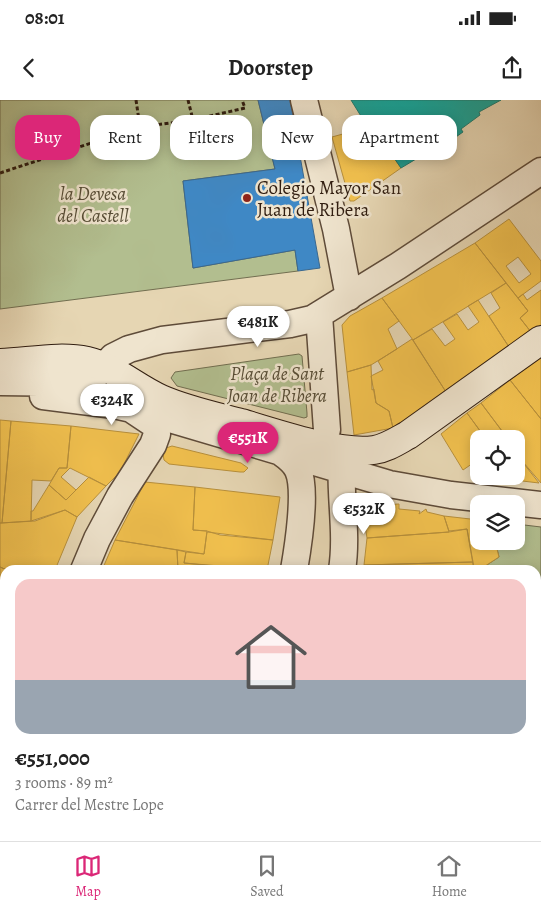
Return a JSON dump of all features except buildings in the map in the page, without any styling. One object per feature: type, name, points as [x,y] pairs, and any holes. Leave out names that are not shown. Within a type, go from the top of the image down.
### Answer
[{"type":"street","points":[[304,100],[336,229],[349,297]]},
{"type":"street","points":[[0,382],[77,383],[97,374],[113,357],[145,344],[162,340],[290,324],[319,315],[541,171]]},
{"type":"street","points":[[319,315],[337,450],[345,553],[343,565]]},
{"type":"street","points":[[145,344],[133,355],[130,372],[135,398],[166,418],[279,451],[373,450],[395,442],[541,340]]},
{"type":"street","points":[[0,363],[76,360],[103,366],[135,398],[155,425],[157,434],[153,444]]},
{"type":"street","points":[[0,391],[135,398],[176,405],[337,450],[389,484],[541,505]]},
{"type":"street","points":[[86,565],[97,539],[120,496],[153,444],[166,418],[172,412],[180,410],[200,412]]},
{"type":"street","points":[[279,451],[291,460],[301,479],[302,494],[295,565]]},
{"type":"path","points":[[136,100],[138,115]]},
{"type":"path","points":[[188,100],[192,115]]},
{"type":"path","points":[[215,115],[245,108],[242,100]]},
{"type":"path","points":[[0,173],[90,143]]},
{"type":"green space","name":"la Devesa del Castell","points":[[0,100],[258,100],[262,116],[262,160],[273,160],[275,169],[183,181],[193,268],[295,250],[298,271],[0,309]]},
{"type":"green space","name":"Plaça de Sant Joan de Ribera","points":[[299,354],[302,356],[307,413],[307,417],[304,418],[177,386],[171,378],[175,372]]},
{"type":"green space","points":[[525,525],[541,527],[541,565],[487,565],[499,557],[497,550],[525,550]]},
{"type":"place","name":"Colegio Mayor San Juan de Ribera","points":[[247,198]]}]
